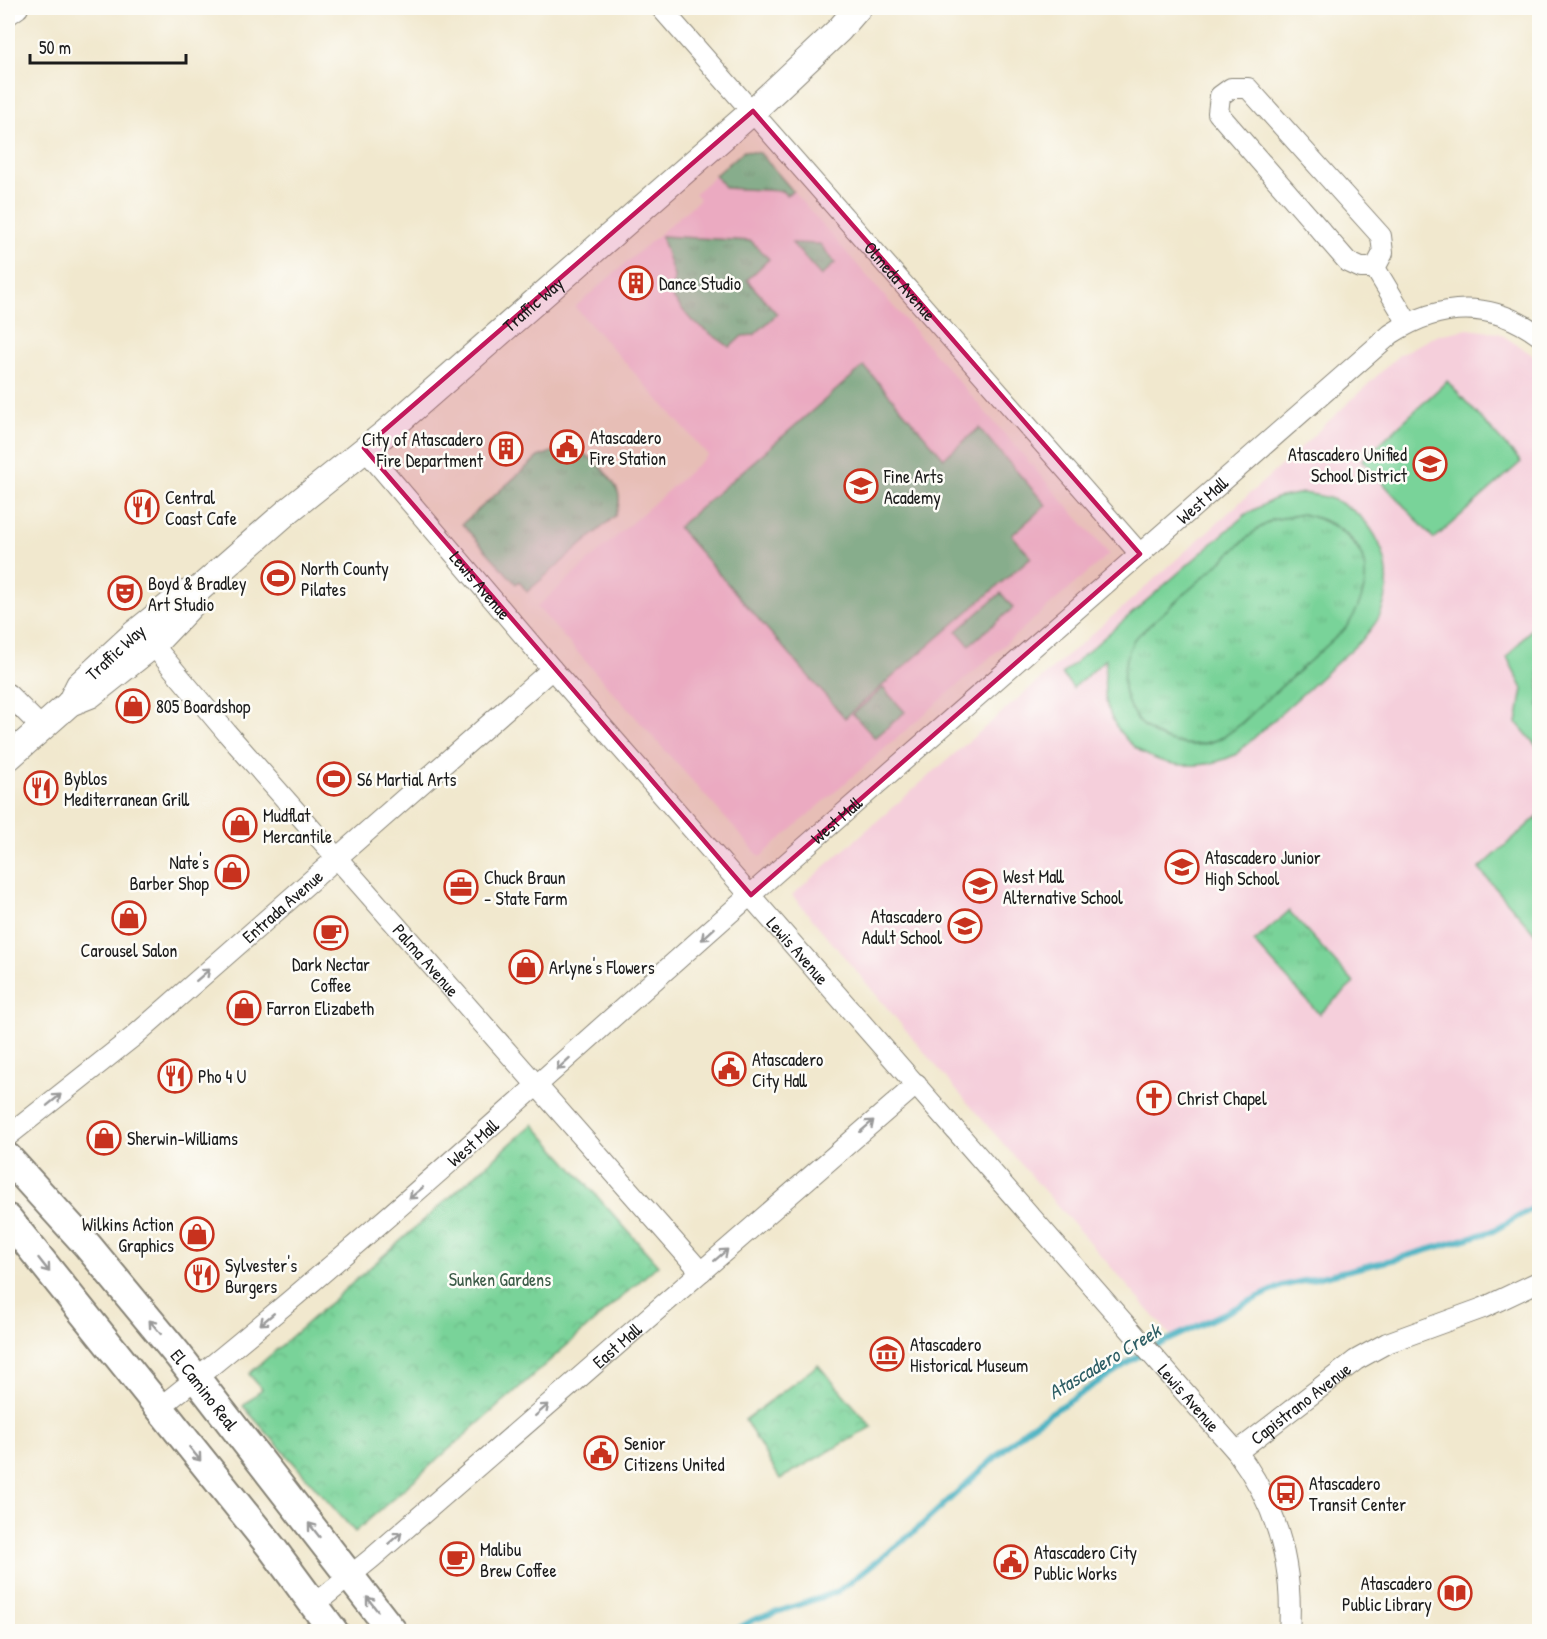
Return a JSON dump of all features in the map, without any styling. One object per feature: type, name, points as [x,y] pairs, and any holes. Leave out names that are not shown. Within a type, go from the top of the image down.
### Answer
[{"type":"main road","name":"El Camino Real","points":[[8,1158],[87,1245],[196,1378],[393,1632]]},
{"type":"main road","points":[[8,1219],[272,1548],[334,1632]]},
{"type":"street","points":[[8,15],[18,8]]},
{"type":"street","name":"Olmeda Avenue","points":[[661,8],[1140,554]]},
{"type":"street","name":"Traffic Way","points":[[70,703],[79,685],[134,634],[184,594],[198,590],[364,448],[383,435],[753,111],[839,30],[858,8]]},
{"type":"street","points":[[1231,88],[1248,88],[1381,236],[1383,253],[1376,268],[1361,268],[1348,262],[1218,113],[1220,96],[1231,88]]},
{"type":"street","points":[[1376,268],[1408,323]]},
{"type":"street","name":"West Mall","points":[[159,1408],[538,1086],[751,895],[1382,342],[1408,323],[1429,314],[1468,307],[1510,317],[1539,336]]},
{"type":"street","name":"Lewis Avenue","points":[[364,448],[552,669],[917,1083],[1237,1452]]},
{"type":"street","name":"Traffic Way","points":[[8,758],[70,703],[90,694],[153,645],[193,603],[198,590]]},
{"type":"street","name":"Palma Avenue","points":[[153,645],[336,859],[701,1272]]},
{"type":"street","name":"Entrada Avenue","points":[[8,1136],[133,1037],[552,669]]},
{"type":"street","points":[[8,694],[41,727]]},
{"type":"street","name":"East Mall","points":[[314,1605],[917,1083]]},
{"type":"street","name":"Capistrano Avenue","points":[[1289,1632],[1290,1582],[1276,1521],[1258,1484],[1237,1452],[1356,1360],[1387,1343],[1483,1308],[1539,1281]]},
{"type":"highlighted area","points":[[753,111],[1140,554],[751,895],[364,448]]},
{"type":"shaded area","name":"Fine Arts Academy","points":[[744,151],[760,153],[1109,554],[760,857],[537,607],[708,455],[575,307],[700,199],[695,193]]},
{"type":"shaded area","name":"Atascadero Junior High School","points":[[1468,329],[1499,333],[1539,359],[1539,1204],[1493,1231],[1396,1259],[1282,1286],[1173,1338],[958,1092],[792,895],[1130,601],[1296,452],[1399,355],[1437,335]]},
{"type":"green space","points":[[744,151],[760,153],[793,191],[786,195],[782,191],[725,188],[715,175]]},
{"type":"green space","points":[[661,236],[751,241],[769,259],[747,280],[777,314],[754,335],[742,336],[730,347],[692,321],[673,298],[674,276]]},
{"type":"green space","points":[[792,243],[820,244],[835,263],[821,276]]},
{"type":"green space","points":[[864,366],[944,458],[979,428],[1046,505],[1012,535],[1031,557],[845,718],[678,527]]},
{"type":"green space","points":[[1447,381],[1521,462],[1434,539],[1362,460]]},
{"type":"green space","points":[[558,450],[582,453],[598,464],[616,487],[619,504],[615,516],[527,592],[519,581],[516,584],[462,524],[538,457]]},
{"type":"green space","points":[[1303,493],[1326,497],[1354,511],[1366,523],[1382,551],[1386,567],[1385,601],[1379,617],[1363,639],[1235,755],[1216,762],[1177,765],[1142,752],[1127,741],[1115,725],[1107,705],[1106,659],[1073,688],[1062,674],[1246,514],[1276,498]],"holes":[[[1302,514],[1324,521],[1341,530],[1354,542],[1362,557],[1365,573],[1363,591],[1357,610],[1345,629],[1242,723],[1217,740],[1195,745],[1172,742],[1161,738],[1142,725],[1130,707],[1123,678],[1126,658],[1134,639],[1256,530],[1272,520]]]},
{"type":"green space","points":[[1302,514],[1333,526],[1357,548],[1364,561],[1367,576],[1366,593],[1356,615],[1345,629],[1240,725],[1227,734],[1213,741],[1192,744],[1160,737],[1135,716],[1126,697],[1124,668],[1134,639],[1256,530],[1272,520]]},
{"type":"green space","points":[[1001,593],[1013,608],[969,645],[957,631]]},
{"type":"green space","points":[[1539,620],[1539,749],[1517,723],[1523,689],[1507,657]]},
{"type":"green space","points":[[883,688],[905,712],[875,738],[853,714]]},
{"type":"green space","points":[[1539,815],[1539,938],[1479,869]]},
{"type":"green space","points":[[1289,911],[1354,983],[1319,1014],[1254,942]]},
{"type":"green space","name":"Sunken Gardens","points":[[533,1124],[658,1265],[355,1532],[243,1406],[262,1389],[249,1374]]},
{"type":"green space","points":[[818,1365],[872,1427],[780,1479],[745,1420]]},
{"type":"waterway","name":"Atascadero Creek","points":[[732,1632],[753,1620],[837,1592],[914,1532],[1026,1429],[1149,1349],[1282,1286],[1396,1259],[1493,1231],[1540,1204]]},
{"type":"place","name":"Dance Studio","points":[[636,283]]},
{"type":"place","name":"Atascadero Fire Station","points":[[567,447]]},
{"type":"place","name":"City of Atascadero Fire Department","points":[[506,449]]},
{"type":"place","name":"Atascadero Unified School District","points":[[1430,464]]},
{"type":"place","name":"Fine Arts Academy","points":[[861,486]]},
{"type":"place","name":"Central Coast Cafe","points":[[142,507]]},
{"type":"place","name":"North County Pilates","points":[[278,578]]},
{"type":"place","name":"Boyd & Bradley Art Studio","points":[[125,593]]},
{"type":"place","name":"805 Boardshop","points":[[133,706]]},
{"type":"place","name":"S6 Martial Arts","points":[[334,779]]},
{"type":"place","name":"Byblos Mediterranean Grill","points":[[41,788]]},
{"type":"place","name":"Mudflat Mercantile","points":[[240,825]]},
{"type":"place","name":"Atascadero Junior High School","points":[[1182,867]]},
{"type":"place","name":"Nate's Barber Shop","points":[[232,872]]},
{"type":"place","name":"West Mall Alternative School","points":[[980,886]]},
{"type":"place","name":"Chuck Braun - State Farm","points":[[461,887]]},
{"type":"place","name":"Carousel Salon","points":[[129,918]]},
{"type":"place","name":"Atascadero Adult School","points":[[965,926]]},
{"type":"place","name":"Dark Nectar Coffee","points":[[331,933]]},
{"type":"place","name":"Arlyne's Flowers","points":[[526,967]]},
{"type":"place","name":"Farron Elizabeth","points":[[244,1008]]},
{"type":"place","name":"Atascadero City Hall","points":[[729,1069]]},
{"type":"place","name":"Pho 4 U","points":[[175,1076]]},
{"type":"place","name":"Christ Chapel","points":[[1154,1098]]},
{"type":"place","name":"Sherwin-Williams","points":[[104,1138]]},
{"type":"place","name":"Wilkins Action Graphics","points":[[197,1234]]},
{"type":"place","name":"Sylvester's Burgers","points":[[202,1275]]},
{"type":"place","name":"Atascadero Historical Museum","points":[[887,1354]]},
{"type":"place","name":"Senior Citizens United","points":[[601,1453]]},
{"type":"place","name":"Atascadero Transit Center","points":[[1286,1493]]},
{"type":"place","name":"Malibu Brew Coffee","points":[[457,1559]]},
{"type":"place","name":"Atascadero City Public Works","points":[[1011,1562]]},
{"type":"place","name":"Atascadero Public Library","points":[[1455,1593]]}]
